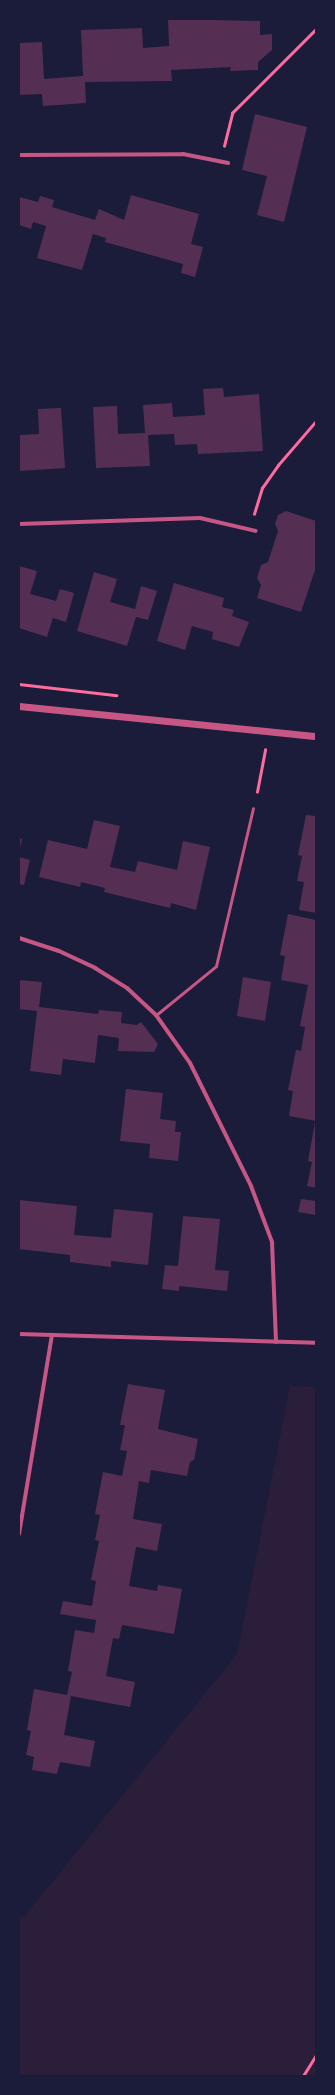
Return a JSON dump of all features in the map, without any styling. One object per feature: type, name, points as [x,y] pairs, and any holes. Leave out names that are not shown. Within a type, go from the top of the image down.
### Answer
[{"type":"street","points":[[19,155],[184,154],[228,164]]},
{"type":"street","points":[[19,524],[200,518],[256,531]]},
{"type":"street","points":[[19,706],[316,736]]},
{"type":"street","points":[[19,938],[59,950],[95,968],[126,988],[156,1015],[190,1064],[252,1186],[272,1242],[276,1342]]},
{"type":"street","points":[[19,1334],[316,1343]]},
{"type":"street","points":[[19,1534],[52,1335]]},
{"type":"lane","points":[[156,1015],[216,966],[254,808]]},
{"type":"path","points":[[220,162],[232,113],[316,29]]},
{"type":"path","points":[[249,530],[262,488],[278,465],[316,421]]},
{"type":"path","points":[[254,808],[268,732]]},
{"type":"path","points":[[303,2076],[316,2055]]},
{"type":"shaded area","points":[[290,1386],[316,1387],[316,2076],[19,2076],[19,1916],[24,1917],[237,1654]]},
{"type":"building","points":[[168,19],[260,21],[260,35],[272,34],[272,50],[258,62],[258,70],[230,71],[231,67],[171,70],[172,81],[85,82],[86,103],[43,106],[42,94],[19,95],[19,43],[42,42],[44,79],[83,76],[81,30],[142,28],[143,48],[169,46]]},
{"type":"building","points":[[255,114],[307,127],[284,222],[257,215],[267,176],[242,170]]},
{"type":"building","points":[[131,195],[199,214],[191,244],[203,247],[195,277],[181,273],[183,264],[105,242],[106,238],[93,234],[82,270],[37,258],[46,226],[33,222],[31,229],[19,225],[19,197],[38,202],[40,196],[54,200],[52,207],[95,220],[99,209],[124,220]]},
{"type":"building","points":[[223,388],[224,397],[259,394],[263,451],[198,454],[197,444],[175,445],[174,434],[148,435],[150,466],[96,468],[93,407],[117,406],[118,434],[145,433],[143,405],[172,403],[173,417],[205,415],[203,389]]},
{"type":"building","points":[[61,408],[65,468],[19,471],[19,435],[39,434],[38,409]]},
{"type":"building","points":[[286,511],[316,521],[316,567],[301,612],[257,598],[261,585],[257,578],[261,565],[268,562],[278,531],[275,524],[278,515]]},
{"type":"building","points":[[19,566],[37,571],[30,594],[56,601],[60,589],[74,593],[66,622],[53,618],[47,637],[19,628]]},
{"type":"building","points":[[94,572],[117,579],[110,602],[135,609],[141,586],[157,591],[148,620],[136,617],[127,646],[77,631]]},
{"type":"building","points":[[174,583],[224,598],[222,607],[234,610],[232,616],[249,622],[239,647],[212,639],[213,632],[192,626],[185,650],[157,641]]},
{"type":"building","points":[[306,815],[316,816],[316,913],[299,910],[304,882],[297,881],[302,856],[298,855]]},
{"type":"building","points":[[94,820],[120,826],[110,867],[135,872],[138,861],[177,870],[183,841],[210,847],[196,910],[171,903],[170,908],[104,892],[105,888],[81,882],[80,887],[39,877],[48,840],[87,849]]},
{"type":"building","points":[[19,838],[22,839],[20,848],[19,848]]},
{"type":"building","points":[[19,857],[30,860],[24,885],[19,884]]},
{"type":"building","points":[[288,914],[316,920],[316,1121],[289,1116],[293,1091],[288,1090],[296,1050],[301,1051],[305,1027],[300,1026],[308,985],[281,980],[285,956],[280,955]]},
{"type":"building","points":[[243,977],[271,982],[265,1021],[237,1016]]},
{"type":"building","points":[[19,980],[42,982],[39,1007],[98,1014],[99,1010],[122,1012],[121,1023],[137,1025],[141,1022],[158,1044],[154,1052],[118,1051],[119,1038],[98,1035],[95,1063],[63,1059],[61,1075],[30,1071],[37,1011],[19,1009]]},
{"type":"building","points":[[126,1089],[163,1093],[160,1119],[176,1121],[175,1132],[181,1132],[178,1161],[149,1158],[150,1144],[120,1141]]},
{"type":"building","points":[[315,1122],[316,1188],[307,1186],[312,1162],[308,1161]]},
{"type":"building","points":[[301,1199],[316,1201],[316,1215],[298,1212]]},
{"type":"building","points":[[19,1200],[77,1206],[74,1235],[111,1238],[114,1209],[153,1213],[148,1265],[111,1261],[111,1267],[70,1262],[70,1255],[19,1249]]},
{"type":"building","points":[[183,1216],[220,1219],[215,1270],[229,1271],[227,1291],[179,1286],[179,1291],[162,1289],[165,1265],[178,1266]]},
{"type":"building","points":[[128,1384],[165,1390],[158,1429],[198,1439],[194,1460],[190,1462],[187,1476],[151,1470],[149,1483],[139,1481],[133,1519],[162,1524],[157,1551],[136,1547],[129,1586],[157,1591],[158,1585],[182,1589],[174,1634],[122,1625],[119,1639],[113,1638],[106,1676],[135,1682],[130,1707],[71,1696],[64,1735],[95,1741],[90,1767],[60,1762],[57,1774],[32,1770],[34,1757],[26,1755],[31,1731],[27,1730],[34,1689],[67,1695],[72,1672],[68,1671],[75,1630],[94,1633],[96,1620],[60,1614],[63,1601],[92,1606],[96,1581],[91,1580],[99,1541],[95,1540],[100,1515],[95,1514],[103,1472],[122,1476],[127,1451],[120,1450],[125,1425],[120,1425]]}]
